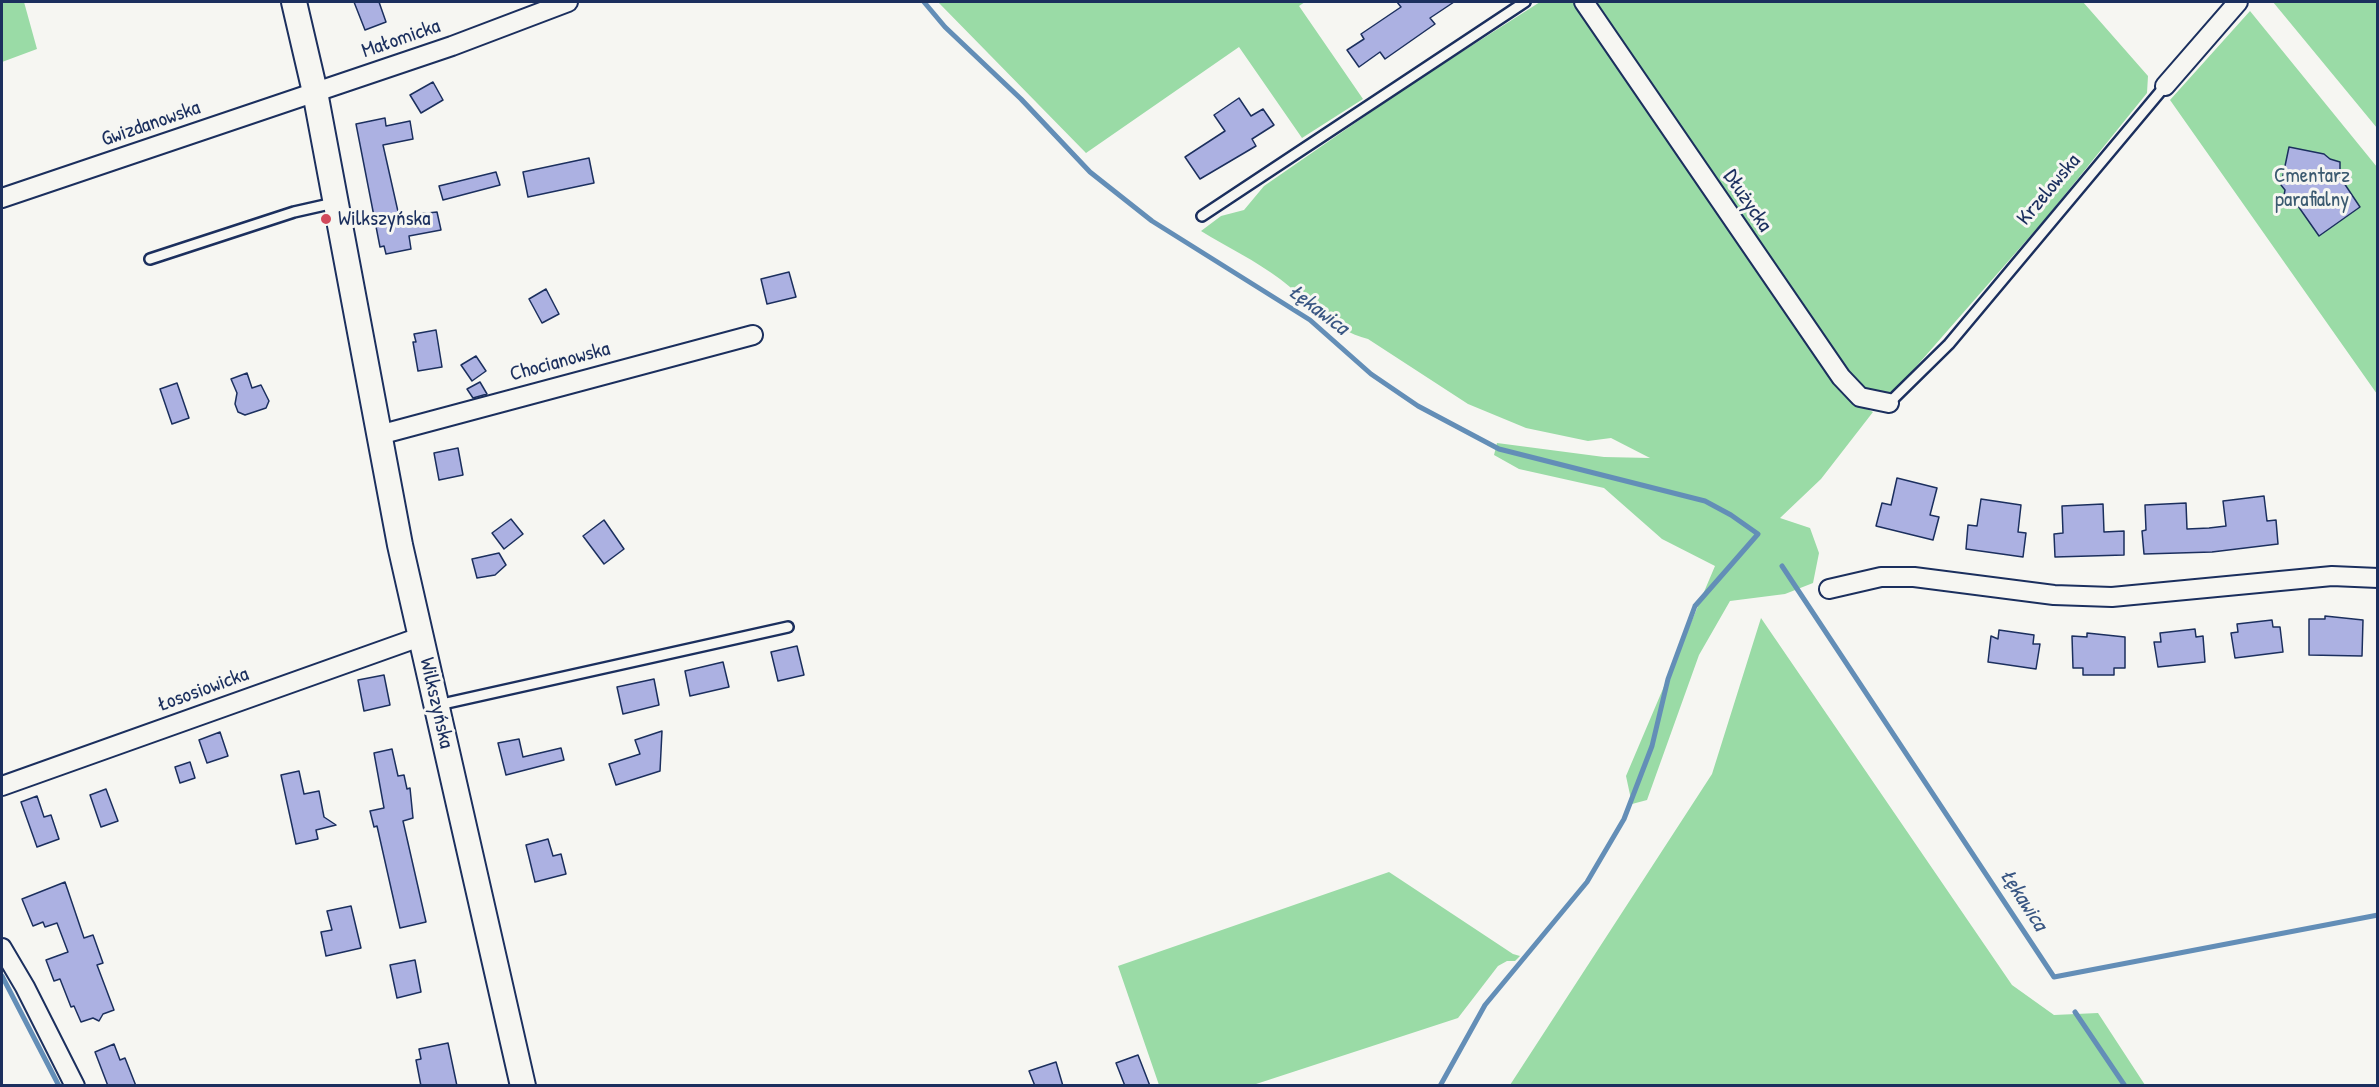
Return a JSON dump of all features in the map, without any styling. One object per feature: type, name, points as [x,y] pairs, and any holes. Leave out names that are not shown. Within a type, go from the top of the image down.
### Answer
[{"type":"street","name":"Wilkszyńska","points":[[294,2],[315,92],[334,203],[420,636],[523,1086]]},
{"type":"street","name":"Małomicka","points":[[315,92],[452,46],[568,2]]},
{"type":"street","name":"Dłużycka","points":[[1584,2],[1841,377],[1860,397],[1889,403]]},
{"type":"street","name":"Krzelowska","points":[[2165,86],[2238,2]]},
{"type":"street","name":"Gwizdanowska","points":[[2,198],[315,92]]},
{"type":"street","name":"Chocianowska","points":[[379,435],[753,335]]},
{"type":"street","points":[[1829,589],[1881,577],[1914,577],[2054,596],[2112,597],[2332,576],[2378,578]]},
{"type":"street","name":"Łososiowicka","points":[[2,786],[420,636]]},
{"type":"street","points":[[2,948],[25,987],[75,1086]]},
{"type":"lane","points":[[1202,216],[1525,2]]},
{"type":"lane","name":"Krzelowska","points":[[1889,403],[1949,344],[2165,86]]},
{"type":"lane","points":[[150,260],[294,212],[334,203]]},
{"type":"lane","points":[[436,706],[788,627]]},
{"type":"green space","points":[[2,2],[24,2],[37,49],[2,62]]},
{"type":"green space","points":[[938,2],[1305,2],[1299,6],[1363,99],[1302,138],[1239,47],[1086,153]]},
{"type":"green space","points":[[1540,2],[1577,2],[1851,401],[1873,412],[1821,479],[1780,518],[1810,528],[1819,553],[1813,583],[1785,594],[1730,601],[1699,655],[1647,800],[1632,804],[1626,776],[1715,566],[1662,539],[1604,488],[1519,469],[1494,455],[1497,443],[1604,457],[1650,458],[1611,438],[1588,441],[1526,428],[1468,404],[1368,339],[1355,335],[1332,322],[1271,272],[1201,231],[1221,216],[1244,210],[1264,186],[1410,85]]},
{"type":"green space","points":[[1592,2],[2083,2],[2148,76],[2147,93],[2046,218],[1893,393],[1886,397],[1863,394]]},
{"type":"green space","points":[[2273,2],[2377,2],[2377,128]]},
{"type":"green space","name":"Cmentarz parafialny","points":[[2250,11],[2377,167],[2377,394],[2170,100]]},
{"type":"green space","points":[[1761,618],[2012,985],[2054,1015],[2098,1013],[2145,1085],[1510,1085],[1712,774]]},
{"type":"green space","points":[[1389,872],[1513,954],[1520,956],[1515,961],[1507,961],[1498,966],[1458,1018],[1253,1085],[1159,1085],[1118,966]]},
{"type":"building","points":[[354,2],[379,2],[386,22],[365,30]]},
{"type":"building","points":[[1397,2],[1454,2],[1430,18],[1435,24],[1385,59],[1380,52],[1359,67],[1347,50],[1364,39],[1361,34],[1401,7]]},
{"type":"building","points":[[433,82],[443,100],[421,113],[410,95]]},
{"type":"building","points":[[1239,98],[1251,116],[1263,109],[1274,125],[1252,139],[1256,146],[1200,179],[1185,157],[1225,131],[1214,115]]},
{"type":"building","points":[[385,118],[386,126],[410,121],[413,139],[383,145],[399,216],[437,212],[441,230],[409,236],[411,249],[386,254],[384,246],[380,247],[356,124]]},
{"type":"building","points":[[2289,147],[2324,154],[2340,162],[2340,177],[2360,207],[2319,236],[2298,206],[2283,201],[2285,190],[2281,185]]},
{"type":"building","points":[[589,158],[594,183],[528,197],[523,172]]},
{"type":"building","points":[[496,172],[500,185],[443,200],[439,186]]},
{"type":"building","points":[[789,272],[796,297],[767,304],[761,279]]},
{"type":"building","points":[[546,289],[559,314],[542,323],[529,299]]},
{"type":"building","points":[[436,330],[442,367],[418,371],[413,342],[416,342],[414,334]]},
{"type":"building","points":[[476,356],[486,371],[472,381],[461,365]]},
{"type":"building","points":[[247,373],[252,388],[261,385],[269,401],[266,408],[245,415],[238,412],[235,404],[237,393],[231,379]]},
{"type":"building","points":[[480,382],[487,394],[473,398],[467,389]]},
{"type":"building","points":[[177,383],[189,418],[172,424],[160,389]]},
{"type":"building","points":[[458,448],[463,475],[439,480],[434,453]]},
{"type":"building","points":[[1897,478],[1937,488],[1930,515],[1939,517],[1933,540],[1876,526],[1882,503],[1891,505]]},
{"type":"building","points":[[2264,496],[2267,521],[2276,520],[2278,544],[2212,552],[2144,554],[2142,531],[2146,530],[2145,505],[2186,503],[2187,529],[2209,528],[2226,526],[2223,501]]},
{"type":"building","points":[[1981,499],[2021,505],[2018,532],[2026,533],[2023,557],[1966,549],[1968,525],[1977,526]]},
{"type":"building","points":[[2103,504],[2104,532],[2124,531],[2124,555],[2055,557],[2054,534],[2063,533],[2062,506]]},
{"type":"building","points":[[511,519],[523,534],[504,549],[492,533]]},
{"type":"building","points":[[604,520],[624,549],[604,564],[583,536]]},
{"type":"building","points":[[499,553],[506,565],[495,575],[477,578],[472,559]]},
{"type":"building","points":[[2325,616],[2363,620],[2362,656],[2309,655],[2309,619],[2325,619]]},
{"type":"building","points":[[2272,620],[2273,627],[2280,627],[2283,652],[2235,658],[2231,633],[2238,632],[2237,624]]},
{"type":"building","points":[[2195,629],[2196,637],[2203,636],[2205,662],[2158,667],[2154,642],[2161,642],[2160,633]]},
{"type":"building","points":[[1999,630],[2034,635],[2033,644],[2040,644],[2036,669],[1988,662],[1991,636],[1998,639]]},
{"type":"building","points":[[2087,633],[2125,637],[2125,668],[2114,668],[2114,675],[2083,675],[2083,668],[2073,668],[2072,636],[2087,637]]},
{"type":"building","points":[[797,646],[804,675],[778,681],[771,652]]},
{"type":"building","points":[[723,662],[729,687],[690,696],[685,671]]},
{"type":"building","points":[[384,675],[390,705],[364,711],[358,680]]},
{"type":"building","points":[[654,679],[659,705],[623,714],[617,687]]},
{"type":"building","points":[[662,731],[660,771],[616,785],[609,764],[640,754],[635,740]]},
{"type":"building","points":[[220,732],[228,756],[207,763],[199,740]]},
{"type":"building","points":[[519,739],[523,757],[561,748],[564,760],[506,775],[498,743]]},
{"type":"building","points":[[392,749],[398,776],[404,775],[407,789],[410,788],[413,818],[403,821],[426,922],[400,928],[377,826],[374,827],[370,811],[384,808],[374,753]]},
{"type":"building","points":[[190,762],[195,778],[180,783],[175,767]]},
{"type":"building","points":[[299,771],[304,794],[319,791],[324,817],[336,825],[316,830],[318,839],[296,844],[281,775]]},
{"type":"building","points":[[106,789],[118,821],[101,827],[90,795]]},
{"type":"building","points":[[37,796],[44,817],[51,815],[59,839],[37,847],[21,802]]},
{"type":"building","points":[[548,839],[553,856],[561,854],[566,874],[535,882],[526,845]]},
{"type":"building","points":[[65,882],[84,938],[93,935],[103,963],[97,965],[114,1010],[103,1014],[99,1021],[93,1018],[81,1022],[74,1006],[71,1007],[60,979],[54,981],[46,960],[68,952],[57,923],[45,927],[43,922],[33,926],[22,899]]},
{"type":"building","points":[[351,906],[361,948],[326,956],[321,932],[332,930],[327,911]]},
{"type":"building","points":[[415,960],[421,992],[397,998],[390,965]]},
{"type":"building","points":[[448,1043],[457,1086],[421,1086],[416,1060],[421,1059],[419,1049]]},
{"type":"building","points":[[114,1044],[120,1060],[125,1058],[136,1086],[108,1086],[95,1052]]},
{"type":"building","points":[[1138,1055],[1150,1086],[1125,1086],[1116,1063]]},
{"type":"building","points":[[1056,1062],[1063,1086],[1035,1086],[1029,1071]]},
{"type":"waterway","name":"Łękawica","points":[[924,2],[945,27],[1021,99],[1090,172],[1152,221],[1310,320],[1371,374],[1418,406],[1499,449],[1705,501],[1731,515],[1758,534],[1695,606],[1668,679],[1652,746],[1624,819],[1587,882],[1485,1005],[1440,1086]]},
{"type":"waterway","name":"Łękawica","points":[[1782,566],[2054,977],[2378,915]]},
{"type":"waterway","points":[[2,976],[59,1086]]},
{"type":"waterway","points":[[2075,1012],[2125,1086]]},
{"type":"place","name":"Wilkszyńska","points":[[326,219]]}]
